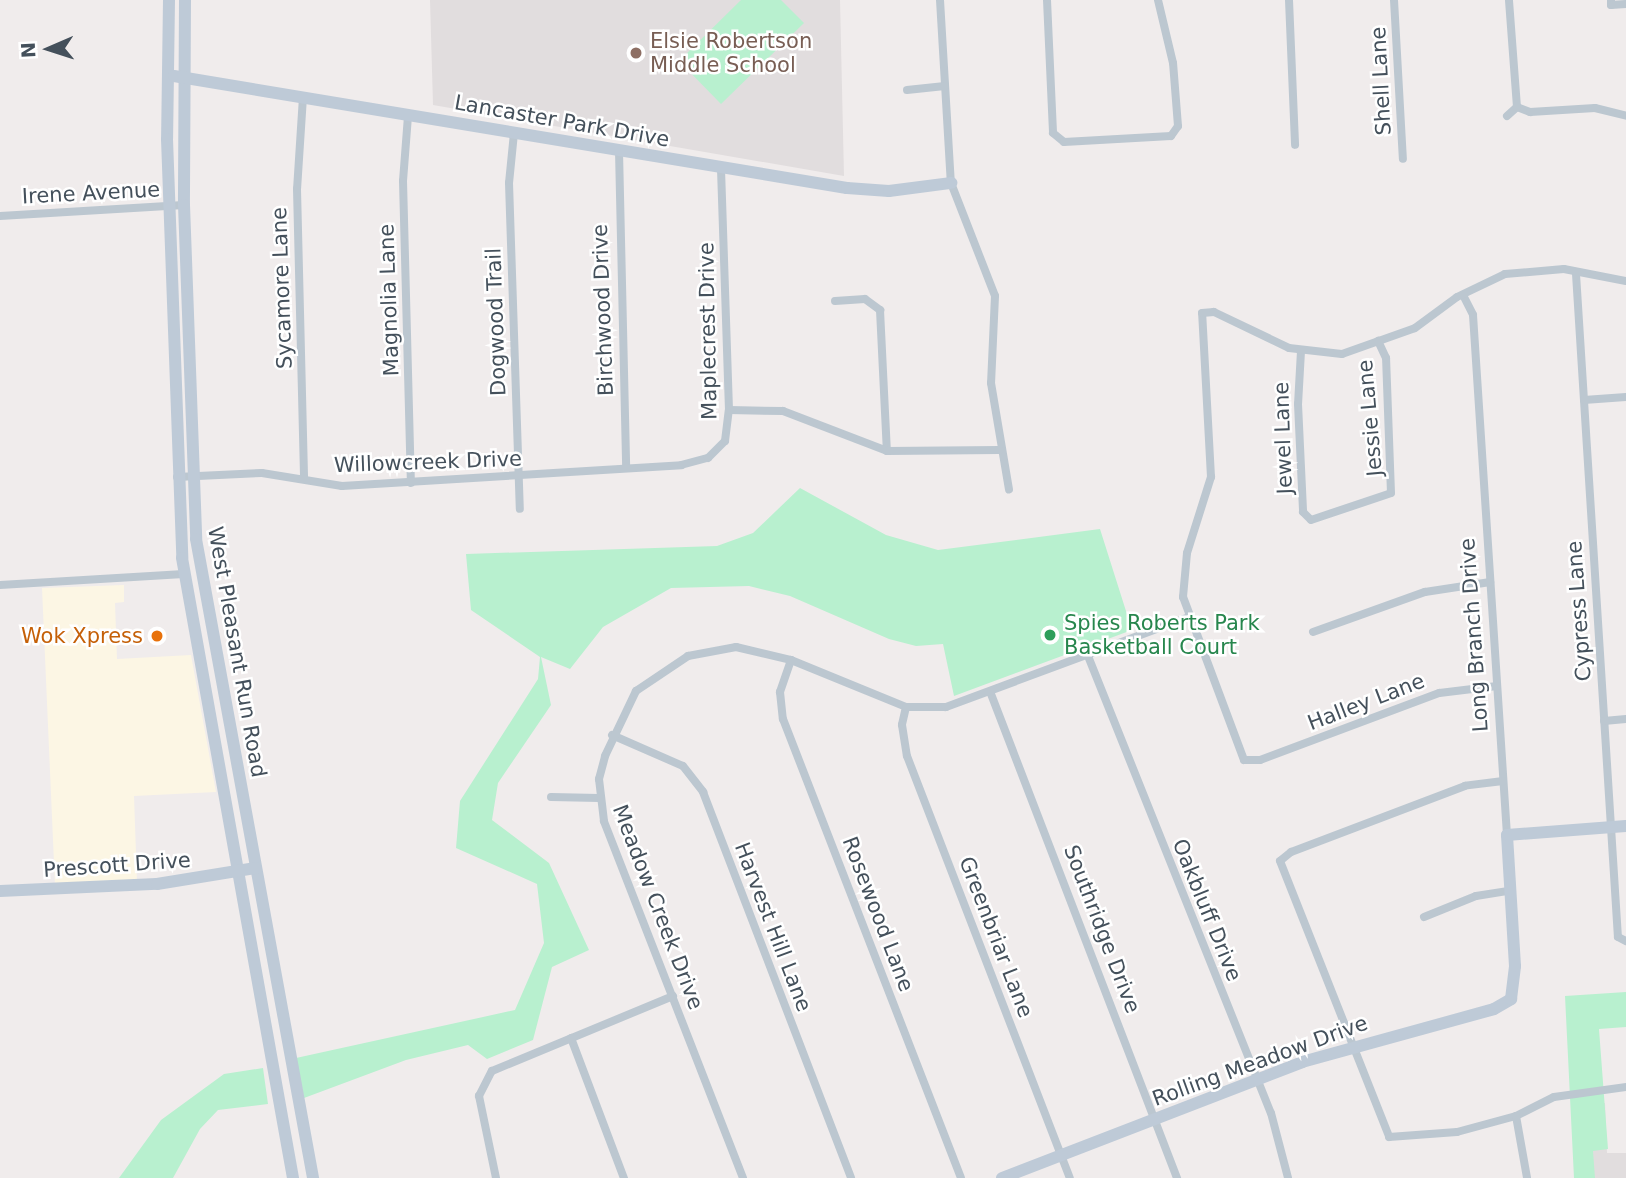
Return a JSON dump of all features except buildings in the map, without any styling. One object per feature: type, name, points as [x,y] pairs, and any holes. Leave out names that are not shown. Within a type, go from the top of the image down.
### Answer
[{"type":"main road","name":"West Pleasant Run Road","points":[[169,0],[168,206],[177,477],[184,574],[293,1178]]},
{"type":"main road","name":"West Pleasant Run Road","points":[[184,0],[184,205],[200,570],[313,1178]]},
{"type":"main road","name":"Lancaster Park Drive","points":[[167,76],[183,76],[846,188],[889,191],[951,183]]},
{"type":"main road","points":[[184,574],[200,570]]},
{"type":"main road","points":[[208,718],[226,714]]},
{"type":"main road","points":[[1507,835],[1626,827]]},
{"type":"main road","name":"Long Branch Drive","points":[[1507,835],[1512,890],[1513,975]]},
{"type":"main road","name":"Prescott Drive","points":[[0,891],[157,884],[256,868]]},
{"type":"main road","name":"Rolling Meadow Drive","points":[[1002,1178],[1353,1045],[1447,1025],[1494,1009],[1511,999],[1513,975]]},
{"type":"main road","points":[[261,1010],[280,1007]]},
{"type":"street","points":[[940,0],[951,183],[995,296],[990,356],[1001,424],[999,450],[1009,489]]},
{"type":"street","points":[[1047,0],[1056,141],[1171,136],[1180,114],[1158,0]]},
{"type":"street","points":[[1289,0],[1295,145]]},
{"type":"street","name":"Shell Lane","points":[[1394,0],[1403,159]]},
{"type":"street","points":[[1509,0],[1517,107]]},
{"type":"street","points":[[1611,2],[1626,4]]},
{"type":"street","points":[[907,90],[944,86]]},
{"type":"street","name":"Sycamore Lane","points":[[303,97],[297,189],[304,479]]},
{"type":"street","points":[[1507,116],[1517,107]]},
{"type":"street","points":[[1517,107],[1530,112],[1594,108],[1626,116]]},
{"type":"street","name":"Magnolia Lane","points":[[408,116],[403,181],[411,483]]},
{"type":"street","name":"Dogwood Trail","points":[[514,133],[509,183],[520,509]]},
{"type":"street","name":"Birchwood Drive","points":[[619,151],[626,468]]},
{"type":"street","name":"Maplecrest Drive","points":[[681,466],[719,450],[729,410],[720,167]]},
{"type":"street","name":"Irene Avenue","points":[[0,216],[184,205]]},
{"type":"street","points":[[1187,618],[1182,597],[1187,553],[1211,477],[1202,313],[1214,312],[1301,351],[1342,354],[1415,328],[1463,295],[1505,274],[1564,269],[1576,274],[1626,281]]},
{"type":"street","name":"Cypress Lane","points":[[1576,274],[1618,937],[1626,942]]},
{"type":"street","name":"Long Branch Drive","points":[[1463,295],[1472,315],[1507,835]]},
{"type":"street","points":[[835,301],[865,299],[880,310],[887,451]]},
{"type":"street","name":"Jessie Lane","points":[[1311,520],[1391,493],[1386,358],[1378,341]]},
{"type":"street","name":"Jewel Lane","points":[[1301,351],[1298,404],[1303,512],[1311,520]]},
{"type":"street","points":[[1584,400],[1626,397]]},
{"type":"street","points":[[729,410],[783,411],[887,451],[999,450]]},
{"type":"street","name":"Willowcreek Drive","points":[[177,477],[262,473],[342,486],[681,466]]},
{"type":"street","points":[[0,585],[184,574]]},
{"type":"street","points":[[1313,632],[1415,595],[1490,582]]},
{"type":"street","name":"Meadow Creek Drive","points":[[743,1178],[611,844],[599,798],[612,736],[636,691],[688,656],[736,647],[791,660],[906,707],[946,707],[992,694],[1187,618]]},
{"type":"street","name":"Halley Lane","points":[[1187,618],[1244,760],[1251,761],[1439,693],[1497,686]]},
{"type":"street","name":"Oakbluff Drive","points":[[1088,656],[1256,1080],[1288,1178]]},
{"type":"street","name":"Rosewood Lane","points":[[791,660],[780,692],[783,719],[961,1178]]},
{"type":"street","name":"Southridge Drive","points":[[992,694],[1177,1178]]},
{"type":"street","name":"Greenbriar Lane","points":[[906,707],[902,725],[908,756],[1070,1178]]},
{"type":"street","points":[[1604,721],[1626,719]]},
{"type":"street","name":"Harvest Hill Lane","points":[[612,736],[683,766],[703,792],[851,1178]]},
{"type":"street","points":[[1503,781],[1465,786],[1292,852],[1280,862],[1389,1137],[1457,1132],[1516,1116],[1554,1097],[1626,1087]]},
{"type":"street","points":[[551,797],[599,798]]},
{"type":"street","points":[[1424,917],[1476,896],[1512,890]]},
{"type":"street","points":[[496,1178],[480,1109],[481,1086],[506,1063],[673,996]]},
{"type":"street","points":[[571,1038],[624,1178]]},
{"type":"street","points":[[1516,1116],[1527,1178]]},
{"type":"shaded area","name":"Elsie Robertson Middle School","points":[[430,0],[840,0],[844,176],[433,105]]},
{"type":"shaded area","points":[[124,585],[124,602],[115,603],[117,659],[191,655],[216,792],[134,796],[137,882],[55,886],[42,588]]},
{"type":"shaded area","points":[[1583,1103],[1605,1103],[1607,1153],[1626,1153],[1626,1178],[1587,1178]]},
{"type":"green space","points":[[741,0],[781,0],[804,23],[721,104],[679,61]]},
{"type":"green space","points":[[800,488],[886,535],[938,550],[1100,529],[1132,630],[954,696],[943,644],[916,646],[889,639],[790,596],[749,586],[671,588],[603,627],[570,669],[541,657],[551,705],[498,783],[492,820],[549,863],[589,950],[552,967],[533,1040],[487,1059],[468,1045],[406,1060],[304,1098],[296,1058],[515,1010],[544,943],[537,884],[456,848],[460,801],[538,679],[540,657],[471,610],[466,554],[717,546],[753,533]]},
{"type":"green space","points":[[1626,992],[1626,1027],[1599,1029],[1608,1149],[1593,1151],[1595,1178],[1574,1178],[1565,996]]},
{"type":"green space","points":[[263,1068],[268,1104],[218,1110],[200,1129],[173,1178],[119,1178],[161,1120],[224,1074]]},
{"type":"place","name":"Elsie Robertson Middle School","points":[[636,53]]},
{"type":"place","name":"Spies Roberts Park Basketball Court","points":[[1050,635]]},
{"type":"place","name":"Wok Xpress","points":[[157,636]]}]
